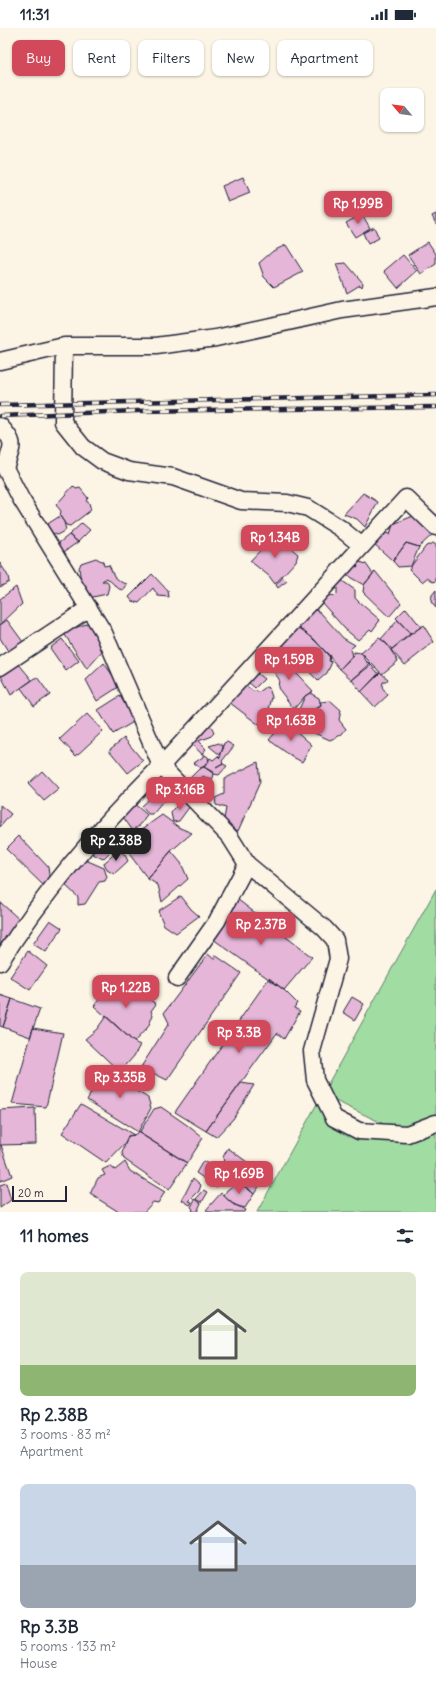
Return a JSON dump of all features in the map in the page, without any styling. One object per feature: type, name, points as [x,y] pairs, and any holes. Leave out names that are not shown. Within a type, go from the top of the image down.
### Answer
[{"type":"street","points":[[0,361],[64,346],[156,346],[216,338],[342,310],[436,297]]},
{"type":"street","points":[[64,346],[63,422],[83,447],[102,461],[129,471],[173,477],[241,501],[287,503],[308,508],[340,528],[362,546]]},
{"type":"street","points":[[0,426],[11,438],[5,454],[5,468],[21,499],[104,633],[161,766],[230,837],[247,864],[324,928],[335,940],[338,959],[312,1051],[315,1080],[334,1118],[358,1131],[366,1132],[407,1134],[436,1123]]},
{"type":"street","points":[[0,962],[24,923],[122,805],[161,766],[406,498],[436,527]]},
{"type":"street","points":[[0,667],[89,608]]},
{"type":"street","points":[[177,978],[217,921],[247,864]]},
{"type":"green space","points":[[436,889],[436,1212],[257,1212]],"holes":[[[323,1095],[407,1135],[334,1118]]]},
{"type":"building","points":[[243,177],[250,193],[228,202],[222,186]]},
{"type":"building","points":[[362,214],[370,228],[355,237],[346,223]]},
{"type":"building","points":[[436,214],[436,224],[432,216]]},
{"type":"building","points":[[374,227],[379,238],[368,244],[363,233]]},
{"type":"building","points":[[428,242],[436,254],[436,264],[421,274],[408,255]]},
{"type":"building","points":[[286,245],[303,272],[274,287],[264,277],[259,263],[273,251]]},
{"type":"building","points":[[403,255],[417,271],[398,288],[384,271]]},
{"type":"building","points":[[346,263],[363,283],[362,287],[360,285],[347,293],[336,264]]},
{"type":"building","points":[[73,486],[76,489],[80,488],[88,498],[86,501],[89,503],[91,510],[70,526],[66,525],[60,516],[61,511],[56,505]]},
{"type":"building","points":[[363,493],[378,502],[365,527],[357,519],[344,514]]},
{"type":"building","points":[[421,513],[435,532],[419,547],[406,543],[393,561],[373,543],[380,529],[390,535],[393,524]]},
{"type":"building","points":[[60,516],[64,522],[66,530],[57,535],[51,532],[46,525]]},
{"type":"building","points":[[82,523],[90,530],[78,542],[69,535]]},
{"type":"building","points":[[69,535],[78,542],[61,554],[56,545]]},
{"type":"building","points":[[275,535],[298,554],[296,561],[275,584],[269,576],[250,561]]},
{"type":"building","points":[[406,543],[419,547],[411,566],[398,567],[393,561]]},
{"type":"building","points":[[433,543],[436,545],[436,581],[433,582],[427,578],[422,582],[409,569],[426,546]]},
{"type":"building","points":[[96,558],[103,562],[104,566],[109,565],[114,576],[121,582],[127,584],[124,590],[119,589],[107,578],[102,581],[107,581],[109,586],[107,594],[88,598],[82,590],[79,568],[81,563]]},
{"type":"building","points":[[360,562],[366,564],[373,574],[364,585],[344,574],[355,566],[358,567],[357,564]]},
{"type":"building","points":[[0,563],[8,576],[9,582],[0,587]]},
{"type":"building","points":[[375,571],[401,603],[389,617],[363,592],[364,585]]},
{"type":"building","points":[[152,574],[168,591],[169,597],[158,596],[153,588],[139,603],[132,601],[129,597]]},
{"type":"building","points":[[283,577],[287,581],[278,588],[276,585]]},
{"type":"building","points":[[341,580],[355,590],[355,598],[380,620],[372,631],[370,629],[358,640],[345,629],[322,603],[328,595],[335,596],[337,594],[337,588],[333,586]]},
{"type":"building","points":[[16,587],[22,604],[0,625],[0,599]]},
{"type":"building","points":[[436,590],[436,608],[431,602],[432,595]]},
{"type":"building","points":[[406,608],[421,627],[411,634],[396,618]]},
{"type":"building","points":[[314,609],[320,612],[343,638],[355,645],[350,649],[352,656],[340,669],[314,639],[297,626]]},
{"type":"building","points":[[7,620],[26,646],[11,656],[0,638],[0,625]]},
{"type":"building","points":[[398,620],[410,634],[392,649],[381,639]]},
{"type":"building","points":[[92,622],[102,652],[87,669],[63,632]]},
{"type":"building","points":[[423,625],[434,642],[405,665],[391,650]]},
{"type":"building","points":[[295,626],[306,632],[330,656],[329,661],[332,662],[327,673],[318,681],[302,664],[300,669],[295,667],[279,649]]},
{"type":"building","points":[[379,638],[386,643],[398,661],[382,674],[361,653]]},
{"type":"building","points":[[62,639],[79,661],[66,671],[50,648]]},
{"type":"building","points":[[354,652],[361,653],[367,662],[371,663],[352,680],[340,669],[354,655]]},
{"type":"building","points":[[273,653],[283,659],[313,691],[305,696],[294,709],[278,688],[279,679],[265,660]]},
{"type":"building","points":[[18,663],[32,680],[11,695],[1,676]]},
{"type":"building","points":[[104,663],[120,686],[97,701],[86,680]]},
{"type":"building","points":[[371,665],[379,674],[361,692],[352,680]]},
{"type":"building","points":[[254,671],[264,679],[255,688],[246,680]]},
{"type":"building","points":[[380,672],[388,679],[386,682],[383,682],[382,687],[388,695],[375,707],[361,692]]},
{"type":"building","points":[[37,677],[50,695],[34,706],[21,688]]},
{"type":"building","points":[[240,681],[253,691],[259,692],[266,687],[269,688],[272,697],[268,714],[259,725],[225,699]]},
{"type":"building","points":[[310,693],[319,698],[321,706],[303,715],[296,716],[305,696]]},
{"type":"building","points":[[120,696],[135,721],[113,734],[98,710]]},
{"type":"building","points":[[331,701],[341,710],[339,720],[346,729],[341,735],[330,740],[314,733],[310,726],[308,717],[310,712],[321,706],[320,702]]},
{"type":"building","points":[[87,714],[103,731],[76,756],[60,739]]},
{"type":"building","points":[[285,721],[312,745],[302,762],[269,740]]},
{"type":"building","points":[[211,727],[214,733],[210,737],[198,741],[206,749],[202,754],[191,744],[202,729]]},
{"type":"building","points":[[124,738],[143,761],[128,773],[109,750]]},
{"type":"building","points":[[227,742],[234,746],[222,761],[223,764],[227,766],[219,775],[214,774],[204,767],[210,758],[213,760],[218,756],[220,758],[224,743]]},
{"type":"building","points":[[219,743],[224,747],[220,755],[209,746]]},
{"type":"building","points":[[203,754],[208,757],[209,761],[205,766],[200,768],[194,763],[203,757]]},
{"type":"building","points":[[258,762],[260,782],[238,831],[227,824],[224,819],[226,808],[216,805],[215,798],[224,794],[224,779]]},
{"type":"building","points":[[204,767],[213,772],[213,778],[211,780],[203,776],[195,785],[189,784],[187,781],[199,769]]},
{"type":"building","points":[[42,771],[59,789],[44,801],[28,784]]},
{"type":"building","points":[[161,775],[166,775],[162,784],[169,792],[168,796],[153,814],[148,814],[141,806],[154,794],[152,787]]},
{"type":"building","points":[[130,800],[147,815],[142,823],[133,831],[121,814]]},
{"type":"building","points":[[183,800],[190,806],[179,821],[173,822],[171,813]]},
{"type":"building","points":[[0,805],[11,814],[0,827]]},
{"type":"building","points":[[162,815],[180,828],[192,833],[171,851],[148,879],[118,839],[124,835],[138,832]]},
{"type":"building","points":[[19,836],[48,867],[50,882],[45,887],[6,849]]},
{"type":"building","points":[[96,841],[113,849],[103,859],[87,851]]},
{"type":"building","points":[[119,850],[125,855],[128,861],[114,874],[107,870],[104,863]]},
{"type":"building","points":[[171,851],[181,863],[188,879],[162,902],[158,885],[148,879]]},
{"type":"building","points":[[81,858],[104,868],[107,877],[105,881],[99,882],[85,904],[78,905],[78,897],[64,884]]},
{"type":"building","points":[[181,896],[191,909],[199,916],[176,933],[164,925],[158,911]]},
{"type":"building","points":[[237,899],[312,957],[284,990],[213,939]]},
{"type":"building","points":[[0,902],[21,921],[0,945]]},
{"type":"building","points":[[50,920],[62,928],[46,952],[33,944]]},
{"type":"building","points":[[28,951],[47,966],[30,990],[10,977]]},
{"type":"building","points":[[208,954],[215,960],[215,955],[241,973],[167,1080],[141,1067],[169,1023],[164,1013]]},
{"type":"building","points":[[117,977],[156,1004],[151,1011],[153,1015],[148,1027],[134,1042],[94,1006]]},
{"type":"building","points":[[269,978],[297,1003],[294,1008],[300,1011],[284,1039],[277,1033],[206,1131],[175,1112]]},
{"type":"building","points":[[0,995],[12,999],[3,1027],[0,1026]]},
{"type":"building","points":[[352,997],[364,1004],[355,1020],[343,1012]]},
{"type":"building","points":[[12,999],[40,1009],[30,1037],[3,1027]]},
{"type":"building","points":[[106,1016],[134,1042],[140,1045],[134,1056],[120,1072],[85,1039],[97,1029]]},
{"type":"building","points":[[33,1028],[63,1033],[46,1107],[12,1104]]},
{"type":"building","points":[[107,1065],[129,1079],[125,1084],[148,1098],[151,1108],[138,1132],[87,1100]]},
{"type":"building","points":[[241,1083],[254,1085],[233,1119],[216,1137],[206,1131]]},
{"type":"building","points":[[81,1104],[134,1135],[128,1136],[126,1142],[106,1163],[62,1133]]},
{"type":"building","points":[[161,1107],[203,1138],[187,1163],[139,1133],[154,1109]]},
{"type":"building","points":[[35,1108],[36,1144],[0,1145],[0,1110]]},
{"type":"building","points":[[138,1132],[187,1163],[169,1190],[124,1159],[122,1153],[128,1136],[134,1135]]},
{"type":"building","points":[[1,1145],[12,1176],[0,1181],[0,1146]]},
{"type":"building","points":[[228,1148],[266,1176],[254,1194],[225,1170],[223,1157]]},
{"type":"building","points":[[203,1161],[226,1174],[217,1187],[196,1173]]},
{"type":"building","points":[[125,1162],[130,1171],[165,1192],[158,1203],[153,1202],[144,1212],[119,1212],[90,1194],[98,1178],[105,1175],[102,1170],[110,1166],[115,1170]]},
{"type":"building","points":[[193,1178],[201,1185],[199,1191],[189,1201],[192,1202],[190,1205],[182,1200]]},
{"type":"building","points":[[6,1183],[11,1200],[0,1208],[0,1185]]},
{"type":"building","points":[[237,1183],[248,1188],[254,1194],[245,1208],[234,1205],[224,1196],[227,1190]]},
{"type":"building","points":[[204,1190],[208,1192],[202,1202],[196,1199]]},
{"type":"building","points":[[221,1193],[230,1202],[245,1210],[244,1212],[209,1212],[206,1210]]},
{"type":"building","points":[[195,1199],[201,1203],[197,1212],[192,1211],[193,1209],[191,1207]]},
{"type":"railway","points":[[0,405],[436,395]]},
{"type":"railway","points":[[0,416],[137,411],[436,407]]}]
